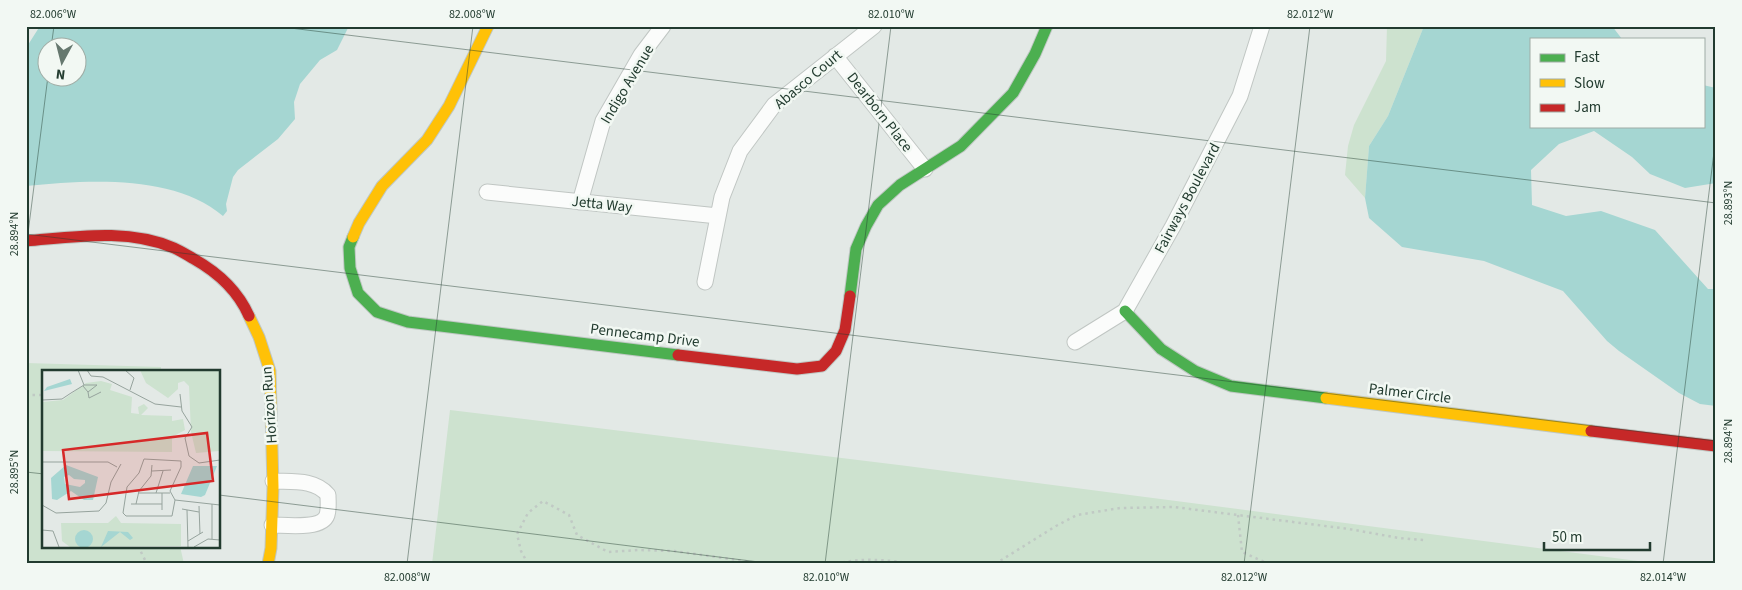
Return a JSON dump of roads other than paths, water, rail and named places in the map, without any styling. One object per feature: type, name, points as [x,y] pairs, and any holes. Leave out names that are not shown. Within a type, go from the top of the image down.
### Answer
[{"type":"street","name":"Pennecamp Drive","points":[[488,26],[449,106],[427,140],[382,186],[359,223],[349,248],[350,268],[358,293],[376,312],[408,322],[797,369],[822,366],[836,351],[845,330],[856,249],[878,205],[900,185],[961,146],[1014,93],[1035,54],[1047,26]]},
{"type":"street","name":"Indigo Avenue","points":[[580,202],[603,121],[641,55],[664,26]]},
{"type":"street","name":"Abasco Court","points":[[706,282],[722,197],[740,151],[774,105],[874,26]]},
{"type":"street","name":"Fairways Boulevard","points":[[1075,342],[1125,311],[1178,217],[1240,96],[1262,26]]},
{"type":"street","name":"Dearborn Place","points":[[835,56],[925,169]]},
{"type":"street","name":"Jetta Way","points":[[487,192],[718,216]]},
{"type":"street","name":"Horizon Run","points":[[26,241],[92,236],[121,236],[148,240],[174,248],[208,267],[227,284],[242,303],[259,337],[270,371],[273,481],[271,548],[268,564]]},
{"type":"street","name":"Palmer Circle","points":[[1125,311],[1161,349],[1195,371],[1231,386],[1716,446]]},
{"type":"street","points":[[272,525],[315,525],[323,521],[327,515],[328,495],[323,488],[316,484],[273,481]]},
{"type":"water","points":[[40,26],[349,26],[337,50],[320,60],[300,84],[294,102],[295,119],[278,139],[238,170],[233,177],[226,204],[227,211],[223,216],[203,202],[155,186],[129,183],[76,182],[26,186],[26,48]]},
{"type":"water","points":[[1424,26],[1612,26],[1621,38],[1530,38],[1530,128],[1704,128],[1704,85],[1716,88],[1716,183],[1685,188],[1650,174],[1632,157],[1594,131],[1559,144],[1531,170],[1532,205],[1566,216],[1601,211],[1655,230],[1708,289],[1716,289],[1716,406],[1700,404],[1679,393],[1619,351],[1607,341],[1563,291],[1484,261],[1402,247],[1369,218],[1365,198],[1369,146],[1388,116]]}]
